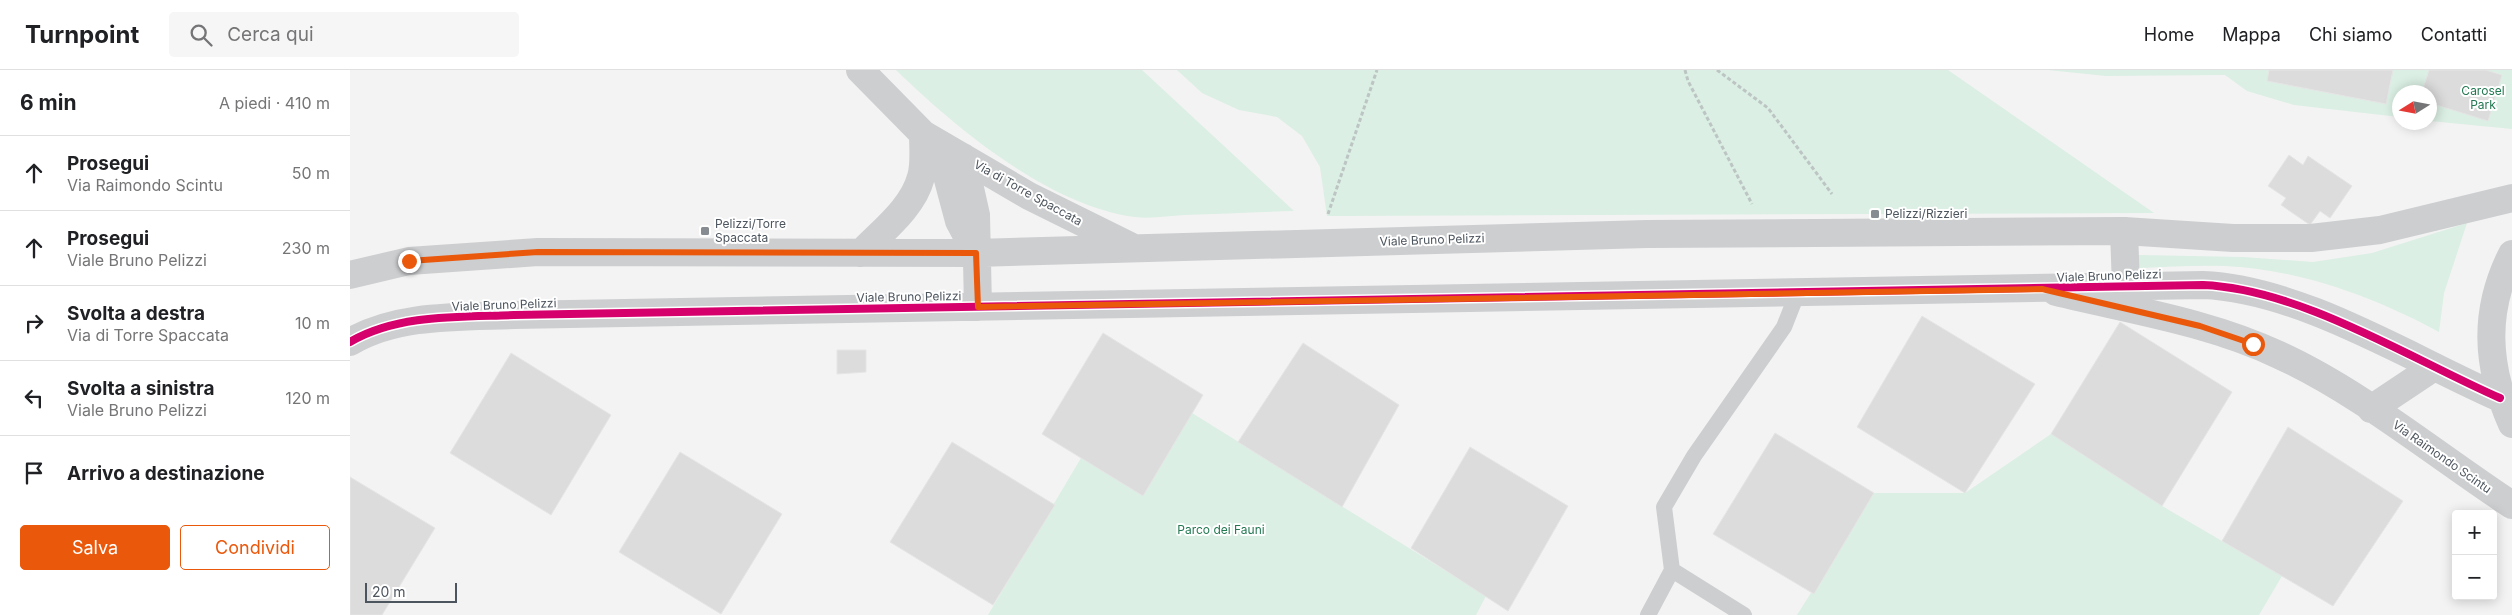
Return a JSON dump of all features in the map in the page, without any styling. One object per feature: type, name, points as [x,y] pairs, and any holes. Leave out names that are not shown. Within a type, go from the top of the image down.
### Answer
[{"type":"street","name":"Via di Torre Spaccata","points":[[860,70],[923,134],[943,167],[957,216],[976,253],[978,307]]},
{"type":"street","name":"Via di Torre Spaccata","points":[[923,134],[1029,196],[1133,248]]},
{"type":"street","points":[[861,253],[908,204],[916,191],[923,168],[923,134]]},
{"type":"street","points":[[963,156],[976,216],[976,253]]},
{"type":"street","name":"Viale Bruno Pelizzi","points":[[350,275],[409,261],[506,252],[976,253],[1647,234],[2124,232],[2247,238],[2319,238],[2380,230],[2512,198]]},
{"type":"street","points":[[2124,232],[2126,286]]},
{"type":"street","points":[[2512,254],[2500,278],[2490,334],[2492,366],[2500,398],[2512,424]]},
{"type":"street","name":"Viale Bruno Pelizzi","points":[[350,342],[372,331],[391,326],[476,316],[1797,294],[2126,286],[2216,286],[2258,293],[2304,308],[2370,336],[2500,398]]},
{"type":"street","name":"Via Raimondo Scintu","points":[[2042,289],[2200,326],[2253,344],[2302,366],[2371,409],[2512,505]]},
{"type":"street","points":[[2371,409],[2434,367]]},
{"type":"lane","points":[[1648,615],[1672,570],[1664,507],[1694,456],[1784,327],[1797,294]]},
{"type":"lane","points":[[1672,570],[1744,615]]},
{"type":"path","points":[[1327,216],[1377,70]]},
{"type":"path","points":[[1686,70],[1688,81],[1752,204]]},
{"type":"path","points":[[1717,70],[1768,108],[1832,194]]},
{"type":"green space","points":[[896,70],[1142,70],[1294,211],[1147,218],[1102,210],[1037,181],[1006,161],[947,116]]},
{"type":"green space","points":[[1177,70],[1948,70],[2154,213],[1327,216],[1320,167],[1302,136],[1277,117],[1239,110],[1202,93]]},
{"type":"green space","name":"Carosel Park","points":[[2048,70],[2512,70],[2512,129],[2437,122],[2437,85],[2392,85],[2392,116],[2294,105],[2247,91],[2225,75],[2106,76]]},
{"type":"green space","points":[[2467,223],[2444,293],[2439,332],[2389,307],[2308,279],[2252,268],[2192,266],[2140,268],[2134,262],[2139,255],[2243,257],[2313,262],[2372,253]]},
{"type":"green space","name":"Parco dei Fauni","points":[[1192,413],[1486,596],[1476,615],[988,615],[1081,458],[1143,496]]},
{"type":"green space","points":[[2051,434],[2162,506],[2282,576],[2259,615],[1797,615],[1874,493],[1965,493]]},
{"type":"building","points":[[2269,70],[2393,70],[2386,104],[2267,81]]},
{"type":"building","points":[[2429,70],[2486,70],[2502,75],[2488,121],[2437,105],[2437,85],[2424,85]]},
{"type":"building","points":[[2289,155],[2303,165],[2308,156],[2352,186],[2330,218],[2320,211],[2310,225],[2281,205],[2286,198],[2268,186]]},
{"type":"building","points":[[1922,316],[2035,384],[1965,493],[1857,427]]},
{"type":"building","points":[[2120,322],[2232,392],[2162,506],[2051,434]]},
{"type":"building","points":[[1103,333],[1203,395],[1143,496],[1042,434]]},
{"type":"building","points":[[1303,343],[1399,405],[1342,507],[1238,442]]},
{"type":"building","points":[[837,350],[866,350],[866,372],[837,374]]},
{"type":"building","points":[[511,353],[611,415],[551,515],[450,453]]},
{"type":"building","points":[[2288,427],[2403,501],[2333,606],[2222,541]]},
{"type":"building","points":[[1775,433],[1874,493],[1814,594],[1713,534]]},
{"type":"building","points":[[952,442],[1055,505],[993,605],[890,542]]},
{"type":"building","points":[[1470,447],[1568,506],[1508,611],[1411,548]]},
{"type":"building","points":[[680,452],[782,514],[721,614],[619,552]]},
{"type":"building","points":[[350,477],[435,528],[382,615],[350,615]]},
{"type":"cycle path","points":[[350,342],[388,326],[429,319],[472,316],[2203,285],[2240,289],[2317,312],[2355,328],[2500,398]]},
{"type":"place","name":"Pelizzi/Rizzieri","points":[[1875,214]]},
{"type":"place","name":"Pelizzi/Torre Spaccata","points":[[705,231]]},
{"type":"route","points":[[409,261],[506,252],[631,254],[976,253],[978,307],[2042,289],[2200,326],[2253,344]]}]
